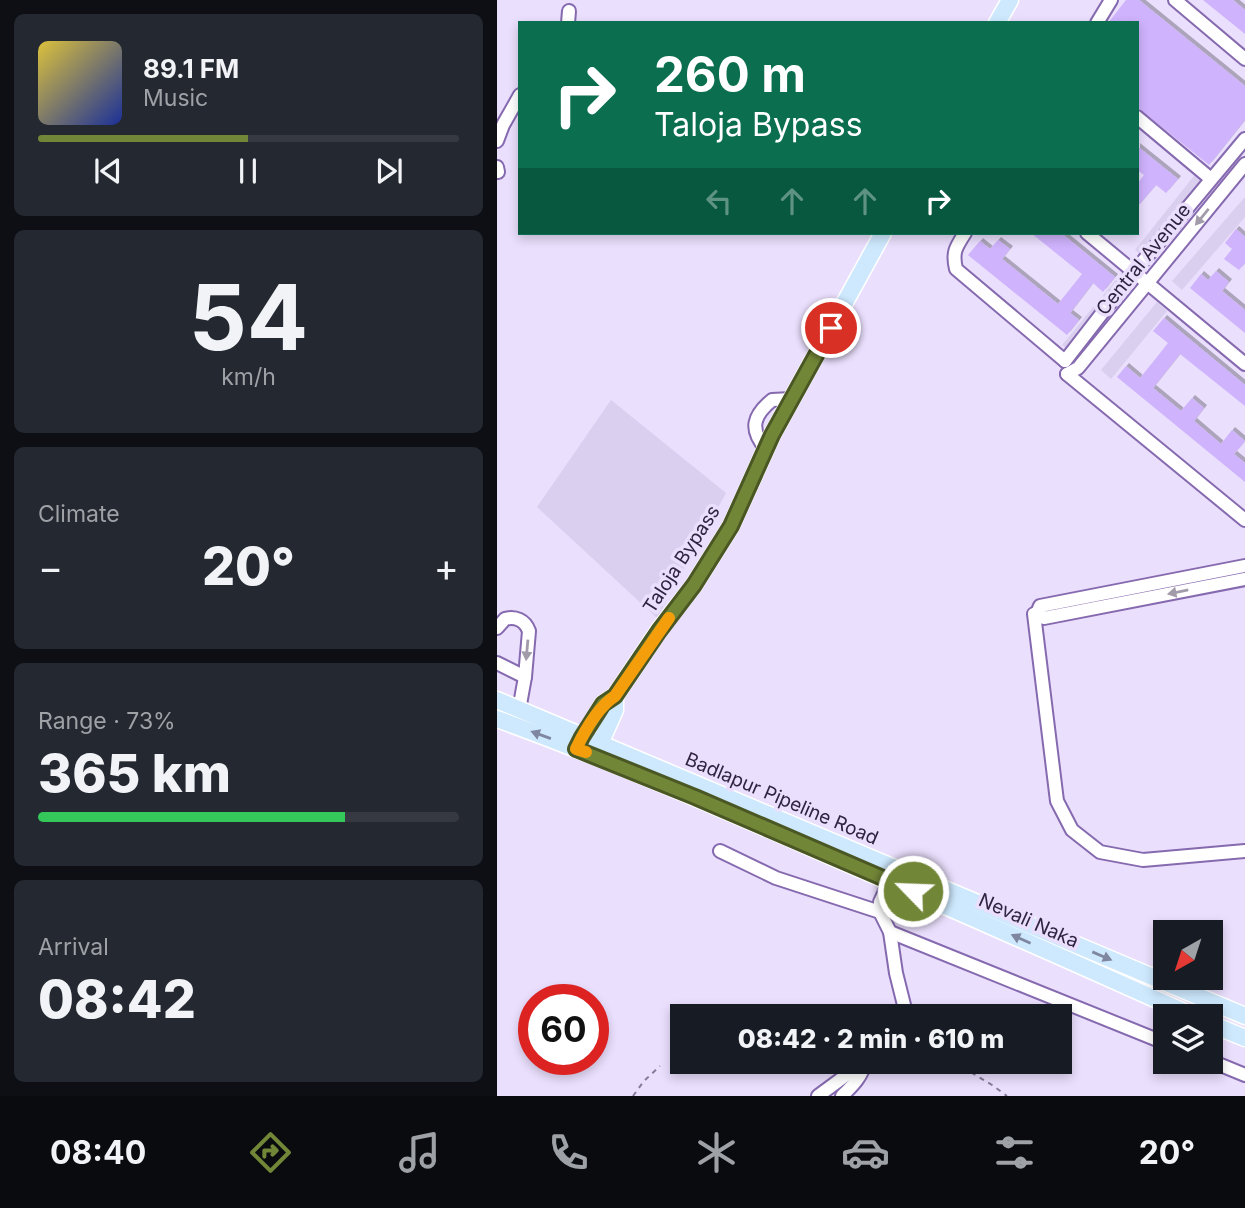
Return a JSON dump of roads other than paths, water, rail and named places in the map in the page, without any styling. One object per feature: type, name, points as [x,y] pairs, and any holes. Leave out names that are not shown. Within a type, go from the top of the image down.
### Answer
[{"type":"main road","points":[[998,21],[1010,0]]},
{"type":"main road","name":"Taloja Bypass","points":[[579,743],[603,704],[615,696],[694,585],[731,526],[766,449],[882,235]]},
{"type":"main road","points":[[597,750],[615,710],[615,696]]},
{"type":"main road","name":"Badlapur Pipeline Road","points":[[497,701],[579,743],[700,785],[893,875],[1245,1016]]},
{"type":"main road","points":[[497,719],[579,743]]},
{"type":"main road","name":"Nevali Naka","points":[[893,875],[1167,1004]]},
{"type":"main road","points":[[1223,1029],[1245,1038]]},
{"type":"street","points":[[1098,21],[1111,0]]},
{"type":"street","points":[[1175,0],[1245,59]]},
{"type":"street","points":[[497,141],[518,99]]},
{"type":"street","points":[[1139,119],[1212,179]]},
{"type":"street","name":"Central Avenue","points":[[1066,367],[1134,272],[1245,139]]},
{"type":"street","name":"Central Avenue","points":[[1066,367],[1078,368],[1245,164]]},
{"type":"street","points":[[964,235],[954,257],[956,269],[1245,520]]},
{"type":"street","points":[[1089,235],[1245,364]]},
{"type":"street","points":[[1245,566],[1040,606],[1034,614],[1057,801],[1072,830],[1100,852],[1143,860],[1245,851]]},
{"type":"street","points":[[1037,613],[1044,618],[1245,579]]},
{"type":"street","points":[[497,628],[509,618],[527,625],[529,631],[519,710]]},
{"type":"street","points":[[497,663],[524,677]]},
{"type":"street","points":[[720,851],[776,878],[880,912]]},
{"type":"street","points":[[893,875],[880,902],[880,912],[890,932],[904,1004]]},
{"type":"street","points":[[890,932],[1153,1038]]},
{"type":"street","points":[[1223,1066],[1245,1075]]},
{"type":"street","points":[[818,1096],[848,1074]]},
{"type":"street","points":[[842,1096],[861,1074]]}]
